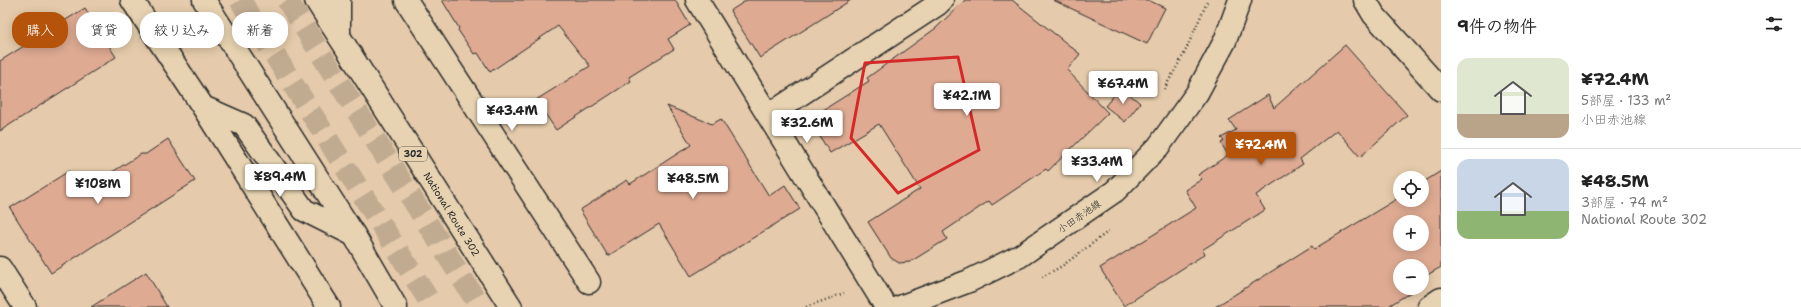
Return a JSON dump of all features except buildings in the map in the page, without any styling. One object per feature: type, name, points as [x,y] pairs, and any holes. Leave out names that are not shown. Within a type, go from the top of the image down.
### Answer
[{"type":"main road","points":[[132,0],[203,107],[329,307]]},
{"type":"main road","points":[[204,0],[354,235],[396,307]]},
{"type":"main road","name":"National Route 302","points":[[316,0],[511,307]]},
{"type":"main road","points":[[339,0],[339,36]]},
{"type":"main road","points":[[406,0],[589,282]]},
{"type":"main road","points":[[697,0],[886,307]]},
{"type":"main road","points":[[769,115],[942,0]]},
{"type":"main road","name":"小田赤池線","points":[[900,307],[969,281],[1020,256],[1115,191],[1158,147],[1197,92],[1225,41],[1240,0]]},
{"type":"main road","points":[[1365,0],[1374,15],[1441,90]]},
{"type":"main road","points":[[203,107],[244,125],[304,210],[354,235]]},
{"type":"main road","points":[[0,268],[25,307]]},
{"type":"main road","points":[[1429,307],[1441,299]]},
{"type":"path","points":[[1162,91],[1184,54],[1208,0]]},
{"type":"path","points":[[806,307],[846,292]]},
{"type":"highlighted area","points":[[958,57],[979,150],[898,193],[851,138],[865,63]]},
{"type":"tunnel","points":[[240,0],[433,307]]},
{"type":"tunnel","points":[[287,0],[480,307]]}]
